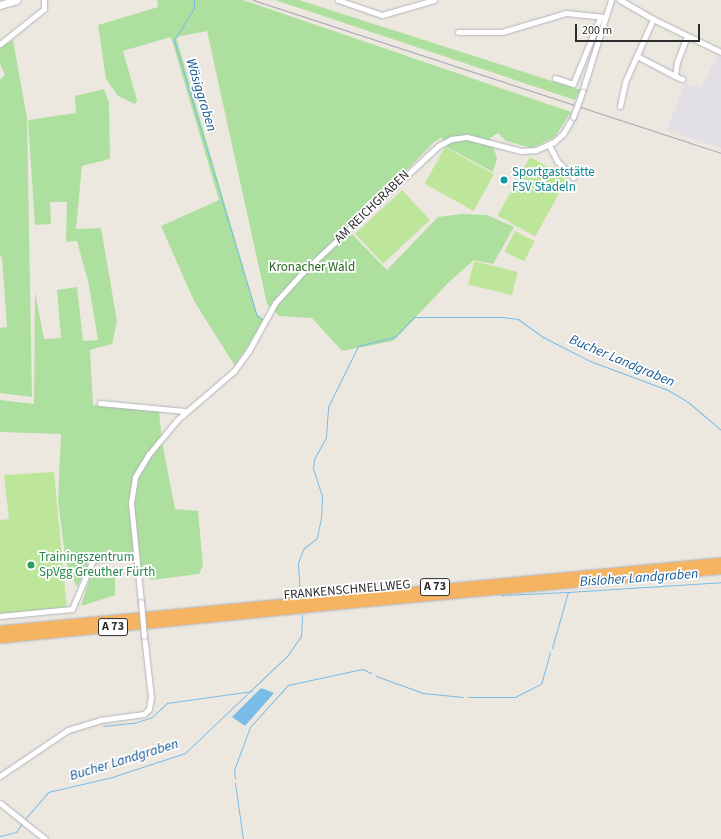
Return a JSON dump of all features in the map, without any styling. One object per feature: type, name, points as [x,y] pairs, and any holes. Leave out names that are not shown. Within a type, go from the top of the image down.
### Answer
[{"type":"highway","name":"FRANKENSCHNELLWEG","points":[[0,630],[721,562]]},
{"type":"highway","name":"FRANKENSCHNELLWEG","points":[[0,638],[308,607],[721,570]]},
{"type":"main road","points":[[0,5],[16,0]]},
{"type":"street","points":[[0,44],[44,9],[44,0]]},
{"type":"street","points":[[338,0],[376,14],[424,1],[434,0]]},
{"type":"street","points":[[555,78],[573,84],[611,0]]},
{"type":"street","points":[[620,0],[653,19],[721,52]]},
{"type":"street","points":[[458,32],[502,32],[566,13],[603,18]]},
{"type":"street","points":[[573,177],[557,161],[549,145],[563,134],[573,117],[582,92],[603,18]]},
{"type":"street","points":[[620,106],[625,82],[653,19]]},
{"type":"street","points":[[675,76],[677,62],[687,36]]},
{"type":"street","points":[[636,56],[682,79]]},
{"type":"street","name":"AM REICHGRABEN","points":[[0,776],[68,730],[100,720],[144,714],[149,709],[151,697],[131,494],[135,477],[149,454],[185,411],[222,383],[234,371],[248,352],[275,304],[303,272],[428,153],[451,139],[476,138],[526,151],[549,145]]},
{"type":"street","points":[[100,403],[185,411]]},
{"type":"street","points":[[0,616],[72,609],[93,560],[136,554]]},
{"type":"street","points":[[0,803],[45,839]]},
{"type":"shaded area","points":[[717,56],[721,57],[721,148],[667,130],[685,83],[701,88]]},
{"type":"green space","name":"Kronacher Wald","points":[[157,0],[243,0],[571,112],[555,137],[532,148],[506,141],[498,133],[490,138],[497,158],[493,172],[443,145],[442,137],[433,143],[349,231],[387,270],[438,217],[462,214],[487,215],[514,227],[493,264],[474,260],[450,281],[393,341],[342,351],[312,318],[279,316],[267,304],[207,31],[176,37],[257,314],[264,320],[235,366],[194,301],[161,226],[219,200],[171,37],[123,51],[137,100],[135,104],[118,96],[106,79],[98,25],[158,7]]},
{"type":"green space","points":[[275,0],[299,0],[580,90],[575,100]]},
{"type":"green space","points":[[13,40],[27,118],[32,397],[0,393],[0,328],[7,327],[2,257],[0,256],[0,80],[5,75],[0,64],[0,48]]},
{"type":"green space","points":[[104,89],[109,103],[110,159],[82,166],[76,229],[101,228],[117,321],[112,344],[90,350],[93,405],[159,411],[162,442],[175,509],[198,511],[203,565],[199,574],[151,580],[122,554],[91,558],[77,587],[66,562],[58,501],[61,434],[0,432],[0,400],[34,404],[35,292],[44,339],[61,338],[57,290],[77,287],[83,341],[98,340],[89,285],[77,241],[66,242],[67,202],[50,202],[51,224],[35,225],[28,120],[76,113],[75,96]]},
{"type":"green space","points":[[445,147],[494,174],[474,211],[425,184]]},
{"type":"green space","points":[[530,157],[568,178],[535,236],[498,216]]},
{"type":"green space","points":[[402,190],[430,220],[383,264],[355,234]]},
{"type":"green space","points":[[515,231],[535,241],[524,261],[505,251]]},
{"type":"green space","points":[[474,261],[518,272],[512,295],[468,284]]},
{"type":"green space","name":"Trainingszentrum SpVgg Greuther Fürth","points":[[54,472],[67,609],[0,615],[0,520],[9,519],[4,475]]},
{"type":"green space","points":[[93,569],[115,572],[115,595],[81,606]]},
{"type":"water","points":[[261,688],[274,693],[245,726],[232,717]]},
{"type":"waterway","name":"Wäsiggraben","points":[[194,0],[194,8],[174,40],[222,200]]},
{"type":"waterway","name":"Wäsiggraben","points":[[222,201],[257,316],[262,319]]},
{"type":"waterway","name":"Bucher Landgraben","points":[[300,594],[298,563],[303,549],[317,538],[321,517],[322,496],[313,469],[314,459],[326,437],[328,407],[358,346],[395,337],[414,317],[503,317],[518,319],[543,337],[590,361],[668,390],[688,402],[721,430]]},
{"type":"waterway","name":"Bisloher Landgraben","points":[[552,648],[568,592],[721,582]]},
{"type":"waterway","points":[[501,595],[568,592]]},
{"type":"waterway","name":"Bucher Landgraben","points":[[24,820],[48,792],[112,777],[185,753],[287,656],[301,636],[302,615]]},
{"type":"waterway","name":"Bisloher Landgraben","points":[[468,697],[515,697],[541,684],[550,652]]},
{"type":"waterway","name":"Bisloher Landgraben","points":[[235,778],[234,770],[250,727],[288,685],[362,669],[371,673]]},
{"type":"waterway","name":"Bisloher Landgraben","points":[[376,676],[423,693],[463,697]]},
{"type":"waterway","points":[[103,726],[134,723],[152,717],[167,703],[252,691]]},
{"type":"waterway","name":"Bisloher Landgraben","points":[[235,783],[243,839]]},
{"type":"waterway","name":"Bucher Landgraben","points":[[0,836],[16,832],[22,823]]},
{"type":"railway","points":[[253,0],[721,153]]},
{"type":"place","name":"Sportgaststätte FSV Stadeln","points":[[504,180]]},
{"type":"place","name":"Trainingszentrum SpVgg Greuther Fürth","points":[[31,565]]}]
